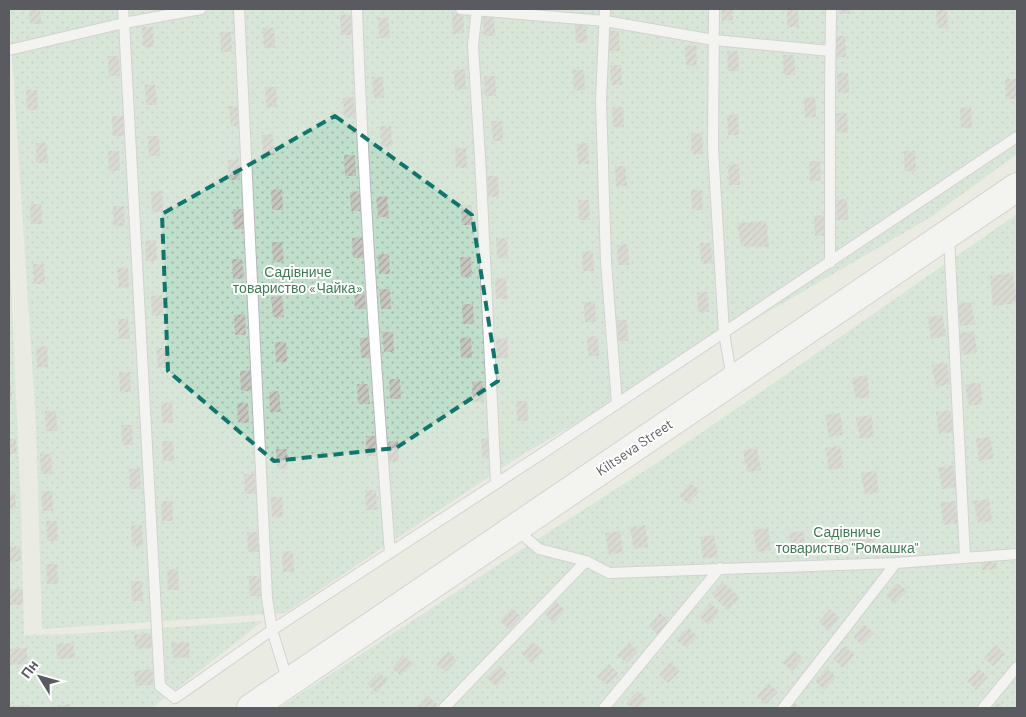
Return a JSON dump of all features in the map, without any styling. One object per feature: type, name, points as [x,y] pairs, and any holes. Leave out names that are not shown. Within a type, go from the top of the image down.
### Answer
[{"type":"main road","name":"Kiltseva Street","points":[[251,708],[1017,187]]},
{"type":"lane","points":[[123,9],[160,686],[175,698],[272,630],[617,404],[1017,137]]},
{"type":"lane","points":[[9,50],[124,23],[201,9]]},
{"type":"lane","points":[[239,9],[268,598],[272,630],[288,682]]},
{"type":"lane","points":[[357,9],[375,357],[390,553]]},
{"type":"lane","points":[[461,9],[605,21],[714,40],[830,51]]},
{"type":"lane","points":[[605,9],[601,101],[606,262],[617,404]]},
{"type":"lane","points":[[714,9],[713,148],[724,333],[732,380]]},
{"type":"lane","points":[[830,263],[831,9]]},
{"type":"lane","points":[[477,10],[473,46],[496,484]]},
{"type":"lane","points":[[948,234],[965,558]]},
{"type":"lane","points":[[514,528],[539,549],[586,561],[610,574],[720,568],[896,563],[1017,554]]},
{"type":"lane","points":[[444,708],[586,561]]},
{"type":"lane","points":[[783,708],[896,563]]},
{"type":"lane","points":[[604,708],[720,568]]},
{"type":"lane","points":[[984,708],[1017,667]]},
{"type":"highlighted area","points":[[335,116],[472,215],[498,381],[396,448],[274,461],[168,371],[162,214]]},
{"type":"green space","name":"Садівниче товариство «Чайка»","points":[[9,9],[1017,9],[1017,154],[931,217],[520,456],[285,613],[42,629],[36,424]]},
{"type":"green space","name":"Садівниче товариство \"Ромашка\"","points":[[1017,214],[1017,708],[279,708],[663,459]]},
{"type":"green space","points":[[9,239],[21,509],[24,635],[73,634],[263,621],[152,708],[9,708]]},
{"type":"building","points":[[29,9],[40,9],[41,24],[30,24]]},
{"type":"building","points":[[721,9],[732,9],[733,20],[722,21]]},
{"type":"building","points":[[787,9],[798,9],[799,27],[787,27]]},
{"type":"building","points":[[839,9],[850,9],[850,14],[839,14]]},
{"type":"building","points":[[936,9],[947,9],[948,28],[937,28]]},
{"type":"building","points":[[463,13],[464,33],[453,34],[452,14]]},
{"type":"building","points":[[351,14],[352,35],[341,35],[340,15]]},
{"type":"building","points":[[483,16],[494,16],[495,36],[484,36]]},
{"type":"building","points":[[378,18],[388,18],[390,38],[379,38]]},
{"type":"building","points":[[575,23],[586,23],[587,43],[576,43]]},
{"type":"building","points":[[142,27],[153,27],[154,47],[143,47]]},
{"type":"building","points":[[263,28],[274,28],[275,48],[264,48]]},
{"type":"building","points":[[608,31],[619,31],[620,51],[609,51]]},
{"type":"building","points":[[220,32],[231,32],[232,52],[221,52]]},
{"type":"building","points":[[834,36],[845,36],[846,57],[835,57]]},
{"type":"building","points":[[696,45],[697,66],[686,65],[685,46]]},
{"type":"building","points":[[727,51],[738,51],[739,71],[728,71]]},
{"type":"building","points":[[783,55],[794,55],[795,75],[784,75]]},
{"type":"building","points":[[108,56],[119,56],[120,76],[109,76]]},
{"type":"building","points":[[610,65],[621,65],[622,85],[611,85]]},
{"type":"building","points":[[465,69],[466,89],[455,90],[454,70]]},
{"type":"building","points":[[573,70],[584,70],[585,90],[574,90]]},
{"type":"building","points":[[837,73],[848,73],[849,93],[838,93]]},
{"type":"building","points":[[484,76],[495,76],[496,96],[485,96]]},
{"type":"building","points":[[372,77],[383,77],[384,98],[374,98]]},
{"type":"building","points":[[1005,79],[1016,79],[1017,99],[1006,99]]},
{"type":"building","points":[[145,85],[155,85],[157,105],[146,105]]},
{"type":"building","points":[[265,87],[276,87],[277,107],[266,107]]},
{"type":"building","points":[[26,90],[37,90],[38,110],[27,110]]},
{"type":"building","points":[[354,97],[355,118],[344,118],[343,98]]},
{"type":"building","points":[[815,97],[816,117],[805,118],[804,98]]},
{"type":"building","points":[[229,106],[240,106],[241,126],[231,126]]},
{"type":"building","points":[[612,107],[623,107],[624,127],[613,127]]},
{"type":"building","points":[[971,107],[972,128],[961,128],[960,108]]},
{"type":"building","points":[[836,113],[847,113],[848,133],[837,133]]},
{"type":"building","points":[[738,114],[739,135],[728,135],[727,115]]},
{"type":"building","points":[[112,116],[123,116],[124,136],[113,136]]},
{"type":"building","points":[[491,121],[502,121],[503,141],[493,141]]},
{"type":"building","points":[[380,126],[391,126],[392,146],[381,147]]},
{"type":"building","points":[[702,133],[703,154],[691,154],[691,134]]},
{"type":"building","points":[[273,134],[274,155],[263,155],[262,135]]},
{"type":"building","points":[[148,136],[159,136],[160,156],[149,156]]},
{"type":"building","points":[[36,143],[46,143],[48,163],[36,163]]},
{"type":"building","points":[[588,143],[589,164],[578,164],[577,144]]},
{"type":"building","points":[[455,148],[466,148],[467,168],[456,168]]},
{"type":"building","points":[[108,151],[119,151],[120,171],[109,171]]},
{"type":"building","points":[[904,151],[915,151],[916,171],[905,171]]},
{"type":"building","points":[[344,155],[355,155],[356,176],[345,176]]},
{"type":"building","points":[[239,159],[240,180],[229,180],[228,160]]},
{"type":"building","points":[[809,161],[820,161],[821,181],[810,181]]},
{"type":"building","points":[[739,164],[740,185],[729,185],[728,165]]},
{"type":"building","points":[[615,166],[625,166],[627,186],[616,186]]},
{"type":"building","points":[[487,176],[498,176],[499,197],[488,197]]},
{"type":"building","points":[[282,189],[283,210],[272,210],[271,190]]},
{"type":"building","points":[[691,190],[702,190],[703,210],[692,210]]},
{"type":"building","points":[[162,191],[163,212],[152,212],[151,192]]},
{"type":"building","points":[[361,191],[362,211],[351,211],[350,192]]},
{"type":"building","points":[[387,196],[389,217],[378,217],[376,197]]},
{"type":"building","points":[[847,199],[848,220],[837,220],[836,200]]},
{"type":"building","points":[[578,200],[589,200],[590,220],[579,220]]},
{"type":"building","points":[[30,204],[41,204],[42,224],[31,224]]},
{"type":"building","points":[[461,205],[472,205],[473,225],[462,225]]},
{"type":"building","points":[[113,206],[124,206],[125,226],[114,226]]},
{"type":"building","points":[[233,209],[244,209],[244,229],[234,229]]},
{"type":"building","points":[[824,215],[826,236],[815,236],[814,216]]},
{"type":"building","points":[[766,221],[769,247],[741,246],[737,223]]},
{"type":"building","points":[[363,237],[364,258],[353,258],[352,238]]},
{"type":"building","points":[[496,238],[507,238],[508,258],[497,258]]},
{"type":"building","points":[[156,240],[157,261],[146,261],[145,241]]},
{"type":"building","points":[[272,242],[282,242],[284,262],[273,262]]},
{"type":"building","points":[[700,243],[711,243],[712,263],[701,264]]},
{"type":"building","points":[[628,244],[629,265],[618,265],[617,245]]},
{"type":"building","points":[[582,251],[593,251],[594,271],[583,271]]},
{"type":"building","points":[[378,254],[389,254],[390,274],[379,274]]},
{"type":"building","points":[[460,257],[471,257],[472,277],[461,277]]},
{"type":"building","points":[[232,259],[242,259],[244,279],[233,279]]},
{"type":"building","points":[[33,264],[44,264],[45,284],[34,284]]},
{"type":"building","points":[[128,267],[129,287],[119,288],[117,268]]},
{"type":"building","points":[[1013,273],[1017,303],[993,306],[990,276]]},
{"type":"building","points":[[506,278],[507,299],[496,299],[495,279]]},
{"type":"building","points":[[10,279],[11,295],[9,295]]},
{"type":"building","points":[[364,288],[366,309],[355,309],[354,289]]},
{"type":"building","points":[[379,289],[390,289],[391,309],[381,309]]},
{"type":"building","points":[[697,292],[708,292],[709,312],[698,312]]},
{"type":"building","points":[[162,295],[163,316],[152,316],[151,296]]},
{"type":"building","points":[[282,296],[284,317],[273,317],[271,297]]},
{"type":"building","points":[[584,302],[595,302],[596,322],[585,322]]},
{"type":"building","points":[[971,302],[975,324],[960,326],[957,304]]},
{"type":"building","points":[[462,304],[473,304],[474,324],[463,324]]},
{"type":"building","points":[[245,314],[246,335],[235,335],[234,315]]},
{"type":"building","points":[[942,315],[946,336],[931,339],[928,317]]},
{"type":"building","points":[[118,319],[128,319],[130,339],[119,339]]},
{"type":"building","points":[[617,320],[627,320],[628,341],[618,341]]},
{"type":"building","points":[[974,331],[977,352],[963,355],[959,333]]},
{"type":"building","points":[[382,332],[393,332],[394,352],[384,352]]},
{"type":"building","points":[[598,336],[599,356],[588,356],[587,337]]},
{"type":"building","points":[[471,337],[472,358],[461,358],[460,338]]},
{"type":"building","points":[[360,338],[371,338],[372,358],[361,358]]},
{"type":"building","points":[[507,338],[508,358],[497,358],[496,339]]},
{"type":"building","points":[[275,342],[286,342],[287,362],[276,362]]},
{"type":"building","points":[[47,346],[48,367],[37,367],[36,347]]},
{"type":"building","points":[[156,348],[167,348],[168,368],[158,368]]},
{"type":"building","points":[[947,362],[950,384],[936,387],[932,365]]},
{"type":"building","points":[[251,370],[252,391],[241,391],[240,371]]},
{"type":"building","points":[[119,372],[130,372],[131,392],[120,392]]},
{"type":"building","points":[[867,375],[870,397],[856,399],[852,378]]},
{"type":"building","points":[[389,379],[400,379],[401,399],[390,399]]},
{"type":"building","points":[[483,381],[484,402],[473,402],[472,382]]},
{"type":"building","points":[[980,382],[983,404],[969,406],[965,385]]},
{"type":"building","points":[[357,384],[368,384],[370,404],[358,404]]},
{"type":"building","points":[[9,385],[11,385],[12,400],[9,400]]},
{"type":"building","points":[[279,391],[281,412],[270,412],[269,392]]},
{"type":"building","points":[[516,401],[527,401],[528,421],[517,421]]},
{"type":"building","points":[[172,402],[173,423],[162,423],[161,403]]},
{"type":"building","points":[[237,403],[248,403],[249,423],[238,423]]},
{"type":"building","points":[[950,410],[954,432],[939,434],[936,412]]},
{"type":"building","points":[[45,411],[56,411],[57,431],[46,431]]},
{"type":"building","points":[[840,413],[843,435],[829,437],[825,415]]},
{"type":"building","points":[[871,415],[874,437],[860,439],[856,418]]},
{"type":"building","points":[[121,425],[132,425],[133,445],[122,445]]},
{"type":"building","points":[[366,436],[376,436],[378,456],[366,456]]},
{"type":"building","points":[[990,437],[994,458],[979,461],[976,439]]},
{"type":"building","points":[[492,438],[493,458],[482,458],[481,439]]},
{"type":"building","points":[[9,439],[16,439],[17,454],[9,454]]},
{"type":"building","points":[[162,441],[173,441],[174,461],[163,461]]},
{"type":"building","points":[[398,441],[399,462],[388,462],[387,442]]},
{"type":"building","points":[[840,446],[844,468],[829,470],[825,448]]},
{"type":"building","points":[[757,448],[761,470],[747,472],[743,451]]},
{"type":"building","points":[[276,449],[287,449],[288,469],[277,469]]},
{"type":"building","points":[[40,454],[51,454],[52,474],[41,474]]},
{"type":"building","points":[[953,465],[956,487],[942,489],[938,468]]},
{"type":"building","points":[[140,468],[141,489],[130,489],[129,469]]},
{"type":"building","points":[[876,471],[879,493],[865,495],[861,473]]},
{"type":"building","points":[[244,474],[255,474],[256,494],[245,494]]},
{"type":"building","points":[[690,483],[700,491],[688,504],[679,495]]},
{"type":"building","points":[[365,490],[376,490],[377,510],[366,510]]},
{"type":"building","points":[[41,491],[52,491],[53,511],[42,511]]},
{"type":"building","points":[[15,493],[16,508],[9,509],[9,494]]},
{"type":"building","points":[[271,497],[282,497],[283,517],[272,517]]},
{"type":"building","points":[[989,499],[992,521],[978,523],[974,501]]},
{"type":"building","points":[[161,501],[172,501],[173,521],[162,521]]},
{"type":"building","points":[[955,501],[958,523],[944,525],[940,503]]},
{"type":"building","points":[[46,521],[57,521],[58,541],[47,541]]},
{"type":"building","points":[[142,525],[143,546],[132,546],[131,526]]},
{"type":"building","points":[[645,525],[648,547],[634,549],[630,527]]},
{"type":"building","points":[[873,527],[875,544],[850,547],[848,531]]},
{"type":"building","points":[[768,528],[771,550],[757,552],[753,530]]},
{"type":"building","points":[[620,531],[623,552],[609,555],[605,533]]},
{"type":"building","points":[[803,531],[807,553],[792,555],[789,533]]},
{"type":"building","points":[[247,532],[258,532],[259,552],[248,552]]},
{"type":"building","points":[[714,535],[718,557],[703,559],[700,537]]},
{"type":"building","points":[[20,546],[21,561],[9,562],[9,547]]},
{"type":"building","points":[[293,551],[294,572],[283,572],[282,552]]},
{"type":"building","points":[[996,559],[997,569],[982,570],[981,560]]},
{"type":"building","points":[[46,564],[57,564],[58,584],[47,584]]},
{"type":"building","points":[[178,569],[179,590],[168,590],[167,570]]},
{"type":"building","points":[[249,576],[260,576],[261,596],[250,596]]},
{"type":"building","points":[[131,581],[142,581],[143,601],[132,601]]},
{"type":"building","points":[[723,582],[740,598],[728,611],[712,595]]},
{"type":"building","points":[[897,583],[907,591],[895,604],[886,595]]},
{"type":"building","points":[[23,589],[23,605],[9,605],[9,590]]},
{"type":"building","points":[[556,601],[565,610],[554,623],[545,614]]},
{"type":"building","points":[[710,603],[720,612],[708,625],[699,616]]},
{"type":"building","points":[[512,608],[521,617],[510,629],[500,621]]},
{"type":"building","points":[[830,609],[840,618],[828,631],[819,622]]},
{"type":"building","points":[[660,613],[670,622],[658,635],[649,626]]},
{"type":"building","points":[[864,624],[874,633],[862,645],[853,637]]},
{"type":"building","points":[[688,627],[697,636],[686,648],[676,640]]},
{"type":"building","points":[[151,633],[153,648],[136,649],[134,635]]},
{"type":"building","points":[[189,642],[190,657],[173,658],[171,643]]},
{"type":"building","points":[[533,642],[543,650],[531,663],[522,654]]},
{"type":"building","points":[[629,642],[638,651],[627,663],[617,655]]},
{"type":"building","points":[[73,643],[75,658],[58,659],[56,644]]},
{"type":"building","points":[[996,645],[1005,654],[993,666],[984,658]]},
{"type":"building","points":[[845,646],[854,655],[843,668],[833,659]]},
{"type":"building","points":[[27,648],[27,664],[10,665],[9,649]]},
{"type":"building","points":[[794,650],[803,658],[792,671],[783,663]]},
{"type":"building","points":[[448,651],[457,660],[446,672],[436,664]]},
{"type":"building","points":[[403,655],[413,664],[401,676],[392,668]]},
{"type":"building","points":[[670,662],[680,671],[668,683],[659,675]]},
{"type":"building","points":[[609,664],[618,673],[607,685],[597,677]]},
{"type":"building","points":[[499,665],[508,674],[496,686],[487,678]]},
{"type":"building","points":[[826,668],[836,677],[824,690],[815,681]]},
{"type":"building","points":[[152,669],[154,685],[136,686],[134,671]]},
{"type":"building","points":[[979,669],[988,677],[976,690],[967,681]]},
{"type":"building","points":[[379,672],[388,680],[377,693],[367,684]]},
{"type":"building","points":[[768,683],[778,692],[766,704],[757,696]]},
{"type":"building","points":[[638,691],[647,699],[639,708],[632,708],[626,703]]},
{"type":"building","points":[[428,696],[437,704],[434,708],[417,708]]},
{"type":"building","points":[[795,703],[801,708],[790,708]]},
{"type":"building","points":[[998,703],[1004,708],[994,708]]},
{"type":"building","points":[[70,704],[71,708],[53,708],[53,706]]},
{"type":"building","points":[[29,705],[29,708],[12,708],[12,706]]}]
